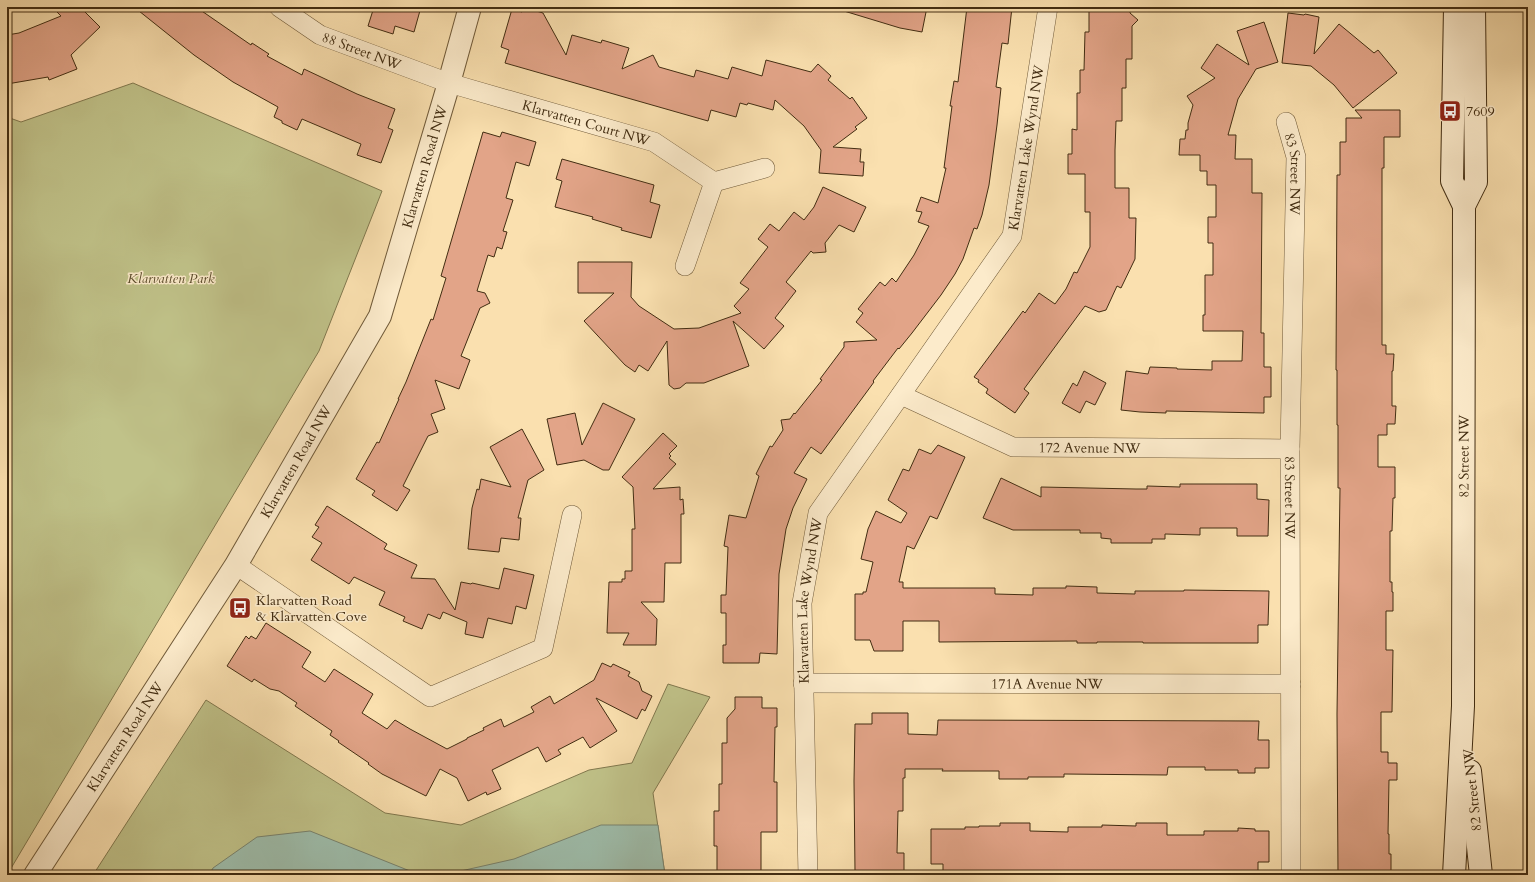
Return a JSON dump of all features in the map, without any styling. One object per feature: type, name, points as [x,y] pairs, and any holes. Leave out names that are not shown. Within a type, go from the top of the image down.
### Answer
[{"type":"main road","name":"Klarvatten Road NW","points":[[35,875],[236,565],[380,316],[470,7]]},
{"type":"main road","name":"82 Street NW","points":[[1454,875],[1463,706],[1464,206],[1452,181],[1455,7]]},
{"type":"main road","name":"82 Street NW","points":[[1464,206],[1476,182],[1474,7]]},
{"type":"main road","name":"82 Street NW","points":[[1463,706],[1481,875]]},
{"type":"street","name":"88 Street NW","points":[[279,7],[320,35],[449,83]]},
{"type":"street","name":"Klarvatten Lake Wynd NW","points":[[808,875],[802,603],[818,513],[1012,236],[1048,7]]},
{"type":"street","name":"Klarvatten Court NW","points":[[449,83],[654,142],[714,182]]},
{"type":"street","name":"83 Street NW","points":[[1286,122],[1296,157],[1290,449],[1291,875]]},
{"type":"street","points":[[685,266],[714,182],[765,168]]},
{"type":"street","name":"172 Avenue NW","points":[[901,394],[1014,447],[1290,449]]},
{"type":"street","points":[[236,565],[430,697],[544,648],[572,515]]},
{"type":"street","name":"171A Avenue NW","points":[[803,683],[1291,684]]},
{"type":"green space","name":"Klarvatten Park","points":[[133,83],[382,191],[319,351],[7,875],[7,117],[21,122]]},
{"type":"green space","points":[[668,684],[710,697],[653,793],[665,875],[93,875],[206,700],[385,813],[461,825],[589,770],[632,763]]},
{"type":"shaded area","points":[[601,825],[658,825],[665,875],[443,875],[514,859]]},
{"type":"shaded area","points":[[310,831],[420,875],[209,875],[213,868],[257,837]]},
{"type":"building","points":[[52,7],[80,7],[100,27],[71,55],[77,69],[49,80],[48,77],[7,84],[7,35],[19,33],[61,16]]},
{"type":"building","points":[[134,7],[196,7],[251,45],[252,43],[269,54],[267,56],[302,75],[304,69],[357,94],[395,109],[388,128],[393,130],[381,163],[357,155],[361,144],[302,119],[297,130],[282,123],[282,121],[274,117],[278,107],[233,82],[194,55]]},
{"type":"building","points":[[374,7],[421,7],[414,32],[395,26],[393,34],[368,26]]},
{"type":"building","points":[[523,7],[543,13],[566,55],[572,35],[601,43],[602,40],[629,48],[622,69],[653,55],[659,67],[694,77],[696,70],[728,79],[732,67],[762,76],[766,60],[811,72],[818,64],[831,76],[828,80],[850,99],[852,97],[867,118],[855,127],[857,129],[833,147],[861,149],[860,162],[864,162],[863,176],[819,173],[821,150],[804,126],[775,100],[773,110],[748,103],[747,105],[740,103],[736,117],[711,110],[708,121],[505,63],[509,50],[501,47],[512,9],[522,12]]},
{"type":"building","points":[[844,7],[927,7],[922,32],[900,28],[844,11]]},
{"type":"building","points":[[967,7],[1012,7],[1008,44],[1002,43],[996,87],[1001,88],[989,185],[977,229],[974,228],[963,259],[941,295],[873,381],[874,382],[821,454],[811,447],[794,473],[807,479],[793,508],[786,529],[779,574],[777,654],[760,653],[759,663],[723,663],[723,645],[726,645],[726,613],[721,613],[721,595],[726,595],[728,547],[724,546],[729,515],[746,518],[759,476],[756,474],[770,446],[772,447],[783,430],[781,420],[790,419],[794,413],[795,414],[822,380],[820,379],[844,347],[844,342],[877,340],[856,322],[863,313],[858,309],[880,282],[885,286],[892,278],[896,282],[914,255],[929,226],[918,222],[922,212],[916,211],[921,197],[938,203],[946,168],[944,168],[952,106],[950,106],[954,81],[958,82]]},
{"type":"building","points":[[1089,7],[1130,7],[1130,13],[1138,20],[1132,26],[1132,59],[1126,59],[1126,88],[1122,88],[1122,121],[1116,121],[1115,150],[1115,188],[1129,188],[1129,218],[1136,218],[1135,259],[1121,288],[1117,286],[1106,310],[1099,312],[1085,306],[1024,389],[1029,393],[1015,413],[986,393],[988,389],[974,377],[1023,311],[1025,313],[1039,293],[1055,304],[1066,289],[1074,272],[1077,273],[1090,247],[1090,212],[1085,212],[1085,174],[1068,174],[1068,154],[1072,154],[1072,129],[1077,130],[1077,93],[1080,93],[1080,70],[1084,70],[1085,32],[1089,32]]},
{"type":"building","points":[[1288,13],[1319,17],[1314,54],[1339,24],[1374,53],[1378,50],[1397,73],[1353,108],[1334,85],[1311,66],[1282,63]]},
{"type":"building","points":[[1264,22],[1278,62],[1256,69],[1238,99],[1228,135],[1236,135],[1235,159],[1252,159],[1252,193],[1262,193],[1261,333],[1264,333],[1264,367],[1271,367],[1271,397],[1264,397],[1264,413],[1166,411],[1166,413],[1121,410],[1126,371],[1148,374],[1150,367],[1212,370],[1212,361],[1242,361],[1243,331],[1203,331],[1203,315],[1205,315],[1205,275],[1213,275],[1213,243],[1208,243],[1208,217],[1216,217],[1216,185],[1207,185],[1207,171],[1200,171],[1200,155],[1179,155],[1180,139],[1185,139],[1193,105],[1187,96],[1215,78],[1201,68],[1217,44],[1249,65],[1237,31]]},
{"type":"building","points":[[1355,110],[1400,110],[1400,137],[1384,137],[1384,168],[1382,168],[1382,345],[1386,345],[1386,354],[1394,354],[1392,371],[1392,406],[1396,406],[1395,424],[1387,424],[1387,435],[1378,435],[1378,467],[1395,467],[1395,498],[1393,498],[1392,531],[1390,531],[1390,582],[1392,582],[1393,611],[1386,611],[1386,650],[1393,650],[1392,712],[1381,712],[1381,752],[1388,752],[1388,763],[1397,763],[1397,780],[1389,780],[1388,834],[1389,854],[1391,854],[1391,875],[1338,874],[1337,714],[1340,488],[1338,488],[1336,370],[1337,175],[1340,175],[1340,142],[1346,142],[1346,118],[1362,118]]},
{"type":"building","points":[[483,132],[500,137],[502,132],[536,142],[529,166],[516,162],[506,198],[513,200],[503,231],[507,232],[502,249],[497,247],[494,257],[488,255],[477,291],[485,293],[490,303],[480,308],[461,356],[470,360],[459,389],[435,380],[445,409],[431,414],[438,432],[428,436],[403,486],[410,490],[397,511],[372,495],[375,491],[356,479],[377,442],[379,443],[399,399],[431,319],[433,320],[446,278],[441,276]]},
{"type":"building","points":[[562,159],[654,185],[650,202],[660,205],[651,238],[621,230],[622,228],[592,219],[593,217],[555,207],[562,181],[556,179]]},
{"type":"building","points":[[823,187],[866,207],[854,232],[839,225],[825,243],[826,252],[813,253],[811,251],[786,282],[796,291],[775,318],[784,326],[764,349],[733,321],[749,366],[704,383],[686,383],[680,388],[674,389],[669,385],[667,341],[648,371],[639,365],[635,372],[625,365],[584,321],[614,293],[578,293],[578,262],[632,262],[631,297],[639,306],[674,329],[699,328],[741,313],[734,306],[749,289],[740,283],[768,247],[758,239],[770,224],[779,231],[794,212],[804,220],[814,207]]},
{"type":"building","points":[[1084,371],[1106,383],[1095,405],[1086,401],[1080,413],[1062,403],[1073,383],[1077,386]]},
{"type":"building","points":[[603,403],[635,419],[609,470],[603,470],[584,460],[557,465],[547,419],[575,413],[582,445]]},
{"type":"building","points":[[522,429],[544,470],[528,480],[518,518],[521,518],[519,540],[501,538],[499,552],[468,549],[472,508],[477,489],[479,490],[481,479],[511,487],[490,447]]},
{"type":"building","points":[[663,433],[677,446],[669,454],[671,456],[669,458],[676,464],[653,489],[680,487],[680,500],[683,499],[684,514],[681,514],[681,563],[665,563],[664,602],[641,602],[657,619],[656,645],[623,645],[629,633],[607,633],[609,582],[622,582],[622,579],[625,579],[625,571],[632,571],[632,529],[635,529],[633,487],[622,477]]},
{"type":"building","points":[[938,445],[965,457],[937,519],[930,516],[914,549],[907,546],[899,582],[903,582],[903,588],[995,588],[995,594],[1033,595],[1033,588],[1066,588],[1066,586],[1097,587],[1097,593],[1135,594],[1135,591],[1269,591],[1268,625],[1258,625],[1258,643],[1077,643],[1077,641],[939,642],[939,621],[903,621],[903,651],[874,651],[870,640],[855,640],[855,594],[863,594],[863,592],[866,592],[873,562],[861,559],[868,529],[876,511],[901,523],[907,513],[888,500],[903,469],[909,471],[919,449],[931,454]]},
{"type":"building","points":[[1001,478],[1041,497],[1041,487],[1147,489],[1147,486],[1180,487],[1180,484],[1257,484],[1257,499],[1269,500],[1268,536],[1237,536],[1237,528],[1200,528],[1200,535],[1165,534],[1165,539],[1152,539],[1152,543],[1111,543],[1111,539],[1101,538],[1101,533],[1080,533],[1080,530],[1013,530],[983,518]]},
{"type":"building","points":[[327,506],[387,544],[384,549],[417,565],[411,578],[435,579],[455,610],[461,582],[499,589],[504,568],[534,575],[526,609],[516,606],[512,624],[488,618],[483,638],[465,634],[467,622],[443,612],[440,619],[428,614],[422,629],[403,621],[405,617],[379,605],[385,592],[354,577],[349,584],[311,560],[322,543],[312,537],[319,527],[315,525]]},
{"type":"building","points":[[266,623],[311,652],[302,667],[325,682],[334,669],[373,694],[362,713],[387,729],[395,720],[447,749],[484,730],[483,728],[501,719],[504,727],[534,712],[531,707],[550,696],[554,704],[594,680],[602,663],[611,667],[613,664],[630,672],[628,676],[639,682],[642,691],[652,696],[645,711],[642,709],[637,719],[596,698],[617,731],[590,748],[583,737],[558,750],[561,754],[546,762],[538,747],[492,770],[501,789],[487,795],[486,792],[468,801],[457,778],[440,769],[426,796],[382,774],[368,764],[369,763],[330,735],[332,731],[295,706],[297,703],[279,691],[270,689],[254,679],[252,682],[227,666],[246,636],[249,639],[251,636],[256,639]]},
{"type":"building","points":[[735,697],[762,697],[762,708],[777,708],[777,727],[775,727],[774,782],[777,782],[777,832],[761,832],[761,875],[727,875],[727,873],[717,873],[717,846],[714,846],[714,811],[719,811],[719,784],[722,784],[722,743],[727,743],[727,718],[735,709]]},
{"type":"building","points":[[872,713],[908,713],[908,734],[937,735],[938,720],[1259,721],[1258,740],[1269,740],[1269,768],[1255,768],[1255,773],[1238,773],[1238,770],[1205,770],[1205,767],[1168,767],[1167,775],[1064,774],[1064,777],[1028,777],[1028,779],[999,779],[999,771],[942,771],[943,769],[905,769],[905,778],[903,778],[903,811],[898,811],[897,853],[904,853],[904,875],[871,875],[872,871],[855,871],[854,781],[855,724],[872,724]]},
{"type":"building","points":[[1000,823],[1030,823],[1030,831],[1068,832],[1068,827],[1102,827],[1102,825],[1136,826],[1136,823],[1167,823],[1167,835],[1204,835],[1204,831],[1238,831],[1238,828],[1255,829],[1255,831],[1269,831],[1269,862],[1258,862],[1258,875],[943,875],[943,864],[931,864],[931,829],[965,829],[965,827],[1000,826]]},
{"type":"place","name":"7609","points":[[1450,111]]},
{"type":"place","name":"Klarvatten Road & Klarvatten Cove","points":[[240,608]]}]
